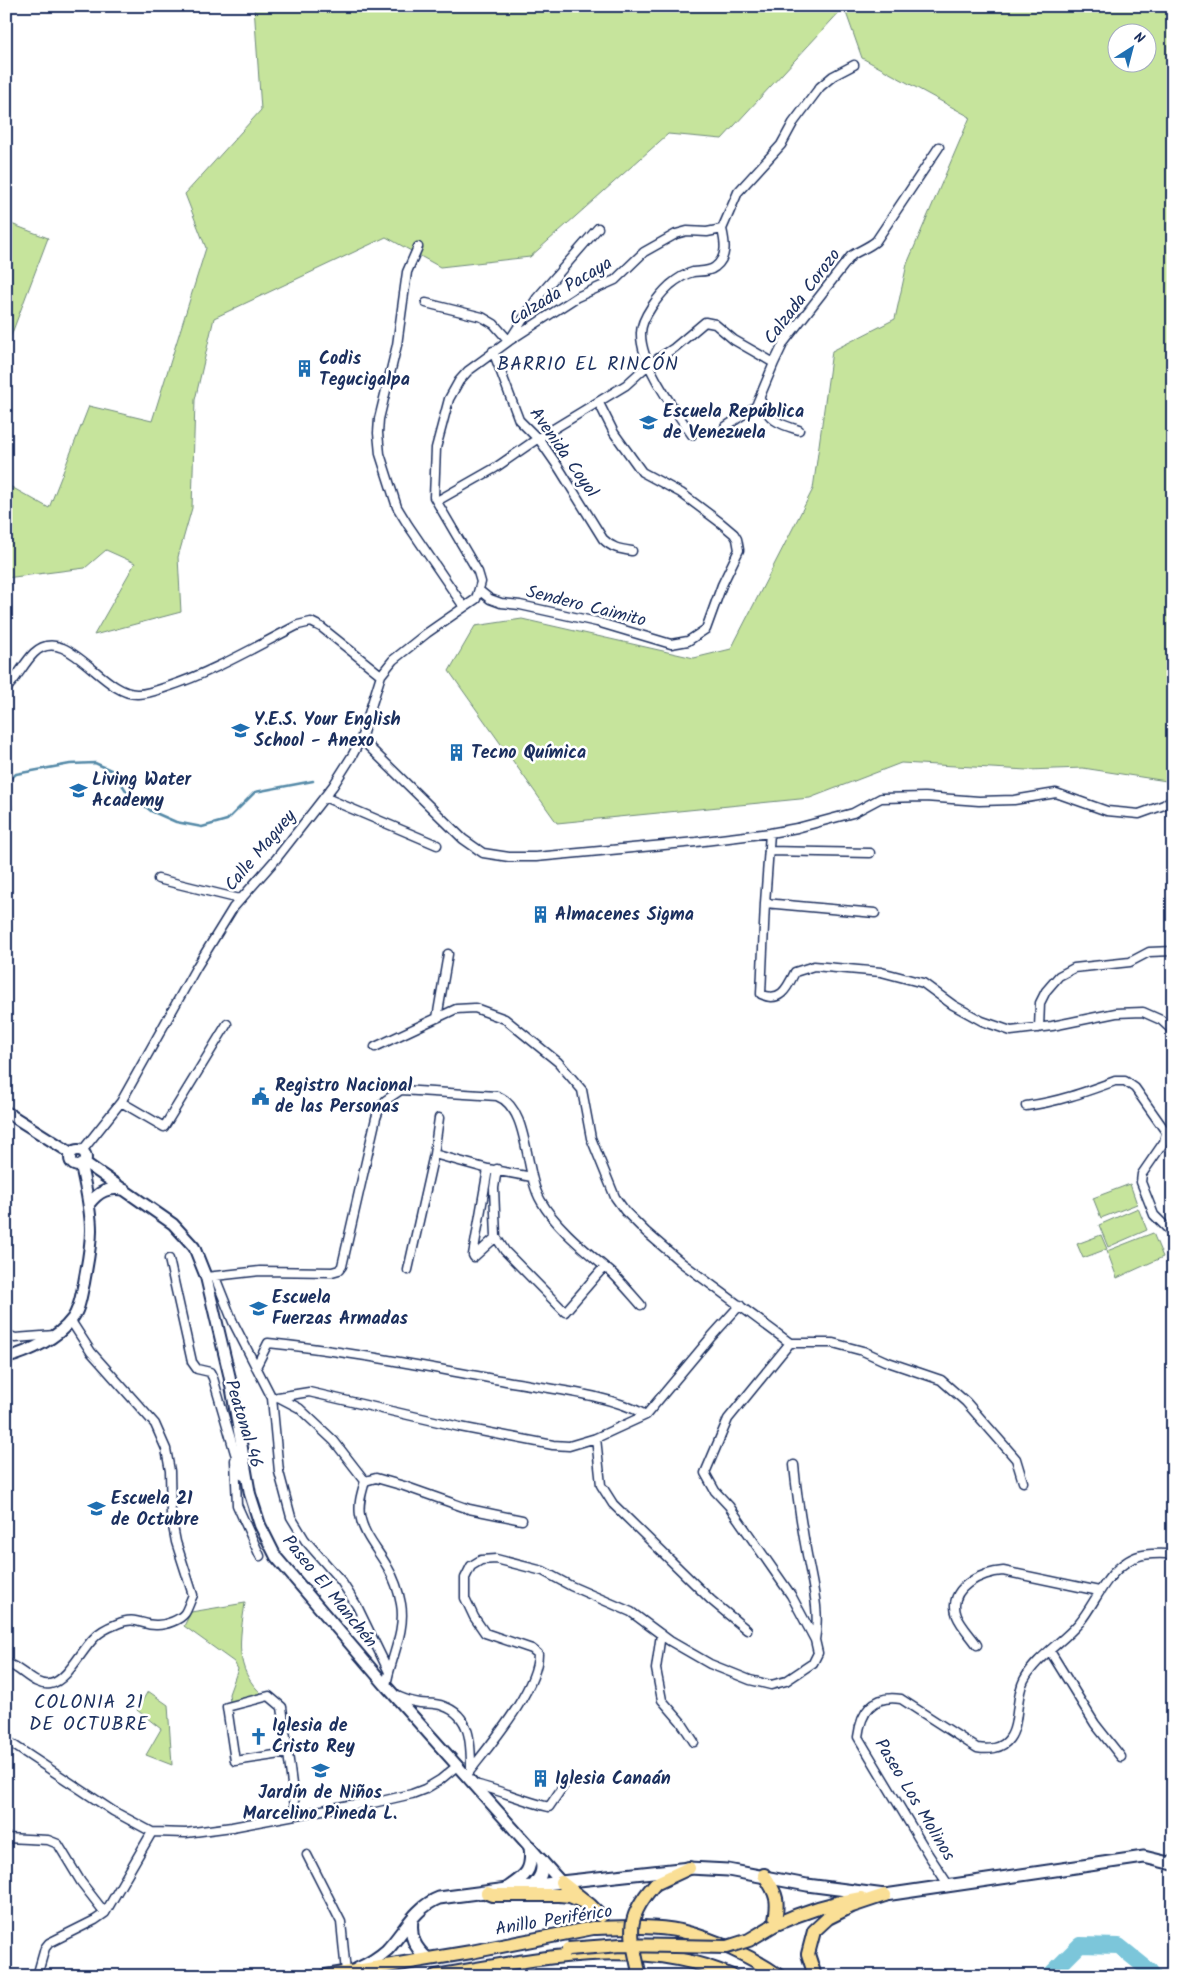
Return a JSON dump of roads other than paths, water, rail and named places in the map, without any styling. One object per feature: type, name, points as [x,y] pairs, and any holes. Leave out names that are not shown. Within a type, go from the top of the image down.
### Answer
[{"type":"highway","points":[[642,1976],[639,1972],[631,1934],[634,1914],[642,1898],[655,1884],[689,1868]]},
{"type":"highway","points":[[764,1875],[774,1888],[777,1901],[774,1925]]},
{"type":"highway","points":[[561,1882],[601,1916]]},
{"type":"highway","points":[[487,1893],[492,1895],[570,1896],[590,1905]]},
{"type":"highway","points":[[492,1966],[523,1957],[568,1949],[621,1945],[727,1948],[749,1940],[801,1912],[834,1902],[885,1895]]},
{"type":"highway","points":[[815,1976],[808,1954],[814,1931],[828,1918],[852,1906],[885,1895]]},
{"type":"highway","name":"Anillo Periférico","points":[[326,1976],[593,1928],[654,1928],[682,1931],[712,1941],[746,1957],[779,1976]]},
{"type":"highway","name":"Anillo Periférico","points":[[436,1976],[492,1966],[585,1955],[648,1954],[680,1958],[732,1976]]},
{"type":"main road","points":[[503,1890],[528,1872],[531,1861],[530,1847]]},
{"type":"main road","points":[[351,1971],[380,1956],[429,1902],[439,1898],[561,1882],[689,1868],[719,1869],[885,1895],[1144,1857],[1173,1864]]},
{"type":"main road","points":[[532,1887],[540,1878],[544,1869],[541,1860]]},
{"type":"main road","points":[[412,1919],[412,1940],[419,1952],[428,1959]]},
{"type":"street","points":[[692,435],[648,366],[641,332],[645,320],[670,285],[692,272],[708,270],[718,265],[726,251],[722,229],[738,192],[781,145],[793,123],[820,88],[833,76],[854,65]]},
{"type":"street","name":"Calzada Corozo","points":[[436,501],[495,468],[537,439],[599,403],[626,385],[706,322],[715,324],[734,340],[774,363],[784,342],[851,256],[876,241],[939,147]]},
{"type":"street","points":[[426,302],[482,317],[494,324],[508,340],[537,298],[598,228]]},
{"type":"street","name":"Calzada Pacaya","points":[[480,591],[481,582],[478,572],[434,497],[436,448],[449,400],[459,381],[468,371],[508,340],[577,296],[616,280],[644,252],[676,234],[687,231],[707,232],[722,229]]},
{"type":"street","points":[[418,247],[407,272],[397,345],[379,419],[380,454],[397,506],[464,607]]},
{"type":"street","name":"Avenida Coyol","points":[[493,351],[519,420],[537,439],[559,468],[603,539],[610,546],[617,549],[632,551]]},
{"type":"street","points":[[724,427],[750,412],[756,406],[774,363]]},
{"type":"street","points":[[760,399],[764,408],[777,424],[799,430]]},
{"type":"street","name":"Sendero Caimito","points":[[480,591],[490,599],[501,603],[520,605],[597,622],[671,644],[688,641],[702,634],[710,622],[722,585],[738,550],[739,544],[734,534],[681,493],[642,472],[614,433],[599,403]]},
{"type":"street","name":"Calle Maguey","points":[[82,1151],[121,1102],[196,968],[240,899],[276,860],[324,797],[352,756],[361,739],[381,675],[393,660],[427,633],[476,599],[480,591]]},
{"type":"street","points":[[6,688],[34,652],[47,645],[60,646],[76,656],[116,688],[137,694],[191,679],[298,625],[311,622],[321,627],[381,675]]},
{"type":"street","points":[[361,739],[463,839],[483,853],[509,857],[536,857],[770,833],[853,813],[881,798],[925,797],[979,801],[1014,800],[1056,793],[1107,811],[1138,814],[1164,805],[1173,798]]},
{"type":"street","points":[[324,797],[437,846]]},
{"type":"street","points":[[770,833],[761,994],[773,997],[785,991],[795,972],[814,966],[880,972],[923,983],[953,1006],[982,1022],[1011,1031],[1039,1028],[1116,1013],[1143,1012],[1161,1020],[1173,1031]]},
{"type":"street","points":[[769,851],[870,853]]},
{"type":"street","points":[[158,879],[240,899]]},
{"type":"street","points":[[765,903],[875,913]]},
{"type":"street","points":[[1039,1028],[1040,1002],[1046,991],[1059,976],[1074,968],[1130,962],[1149,952],[1173,951]]},
{"type":"street","points":[[437,1018],[448,954]]},
{"type":"street","points":[[375,1047],[456,1009],[475,1008],[504,1019],[558,1062],[582,1090],[591,1138],[615,1197],[625,1211],[682,1263],[790,1343],[833,1343],[863,1351],[885,1361],[941,1380],[966,1402],[1016,1459],[1022,1482]]},
{"type":"street","points":[[121,1102],[164,1128],[227,1024]]},
{"type":"street","points":[[1026,1106],[1050,1103],[1115,1081],[1125,1081],[1130,1084],[1166,1132],[1164,1142],[1142,1174],[1141,1182],[1154,1215],[1173,1234]]},
{"type":"street","points":[[388,1670],[357,1606],[341,1581],[305,1540],[291,1516],[279,1472],[274,1433],[275,1398],[256,1367],[211,1277],[260,1271],[332,1272],[339,1270],[344,1256],[376,1118],[380,1107],[386,1100],[401,1090],[496,1096],[505,1099],[515,1112],[525,1141],[532,1177],[540,1201],[579,1244],[641,1305]]},
{"type":"street","points":[[6,1112],[71,1153]]},
{"type":"street","points":[[408,1270],[434,1154],[439,1118]]},
{"type":"street","points":[[6,1358],[27,1351],[55,1335],[71,1321],[79,1305],[89,1255],[91,1230],[83,1163],[85,1156],[82,1151],[74,1150],[71,1153]]},
{"type":"street","points":[[71,1153],[72,1163],[76,1165],[83,1163]]},
{"type":"street","points":[[434,1154],[532,1177]]},
{"type":"street","name":"Paseo El Manchén","points":[[83,1163],[128,1191],[173,1224],[194,1247],[211,1277],[250,1494],[260,1525],[276,1557],[457,1766],[468,1772],[474,1784],[561,1882]]},
{"type":"street","points":[[493,1169],[496,1237],[505,1251],[565,1312],[604,1267]]},
{"type":"street","points":[[493,1169],[474,1257],[496,1237]]},
{"type":"street","points":[[89,1204],[98,1193],[106,1190],[116,1188],[128,1191]]},
{"type":"street","name":"Peatonal 46","points":[[169,1259],[192,1362],[197,1370],[210,1372],[213,1378],[235,1453],[250,1494]]},
{"type":"street","points":[[275,1398],[309,1392],[460,1427],[553,1445],[568,1446],[596,1438],[646,1415],[740,1305]]},
{"type":"street","points":[[6,1663],[43,1684],[60,1681],[95,1636],[118,1623],[137,1620],[157,1625],[173,1621],[184,1614],[193,1595],[176,1542],[171,1516],[170,1471],[166,1449],[155,1424],[91,1352],[71,1321]]},
{"type":"street","points":[[6,1334],[15,1338],[55,1335]]},
{"type":"street","points":[[256,1367],[268,1343],[304,1346],[398,1360],[561,1391],[629,1406],[646,1415]]},
{"type":"street","points":[[468,1772],[520,1702],[538,1664],[538,1654],[532,1649],[485,1633],[474,1617],[464,1598],[465,1578],[471,1566],[481,1560],[496,1559],[543,1571],[571,1586],[631,1612],[660,1634],[710,1664],[750,1680],[771,1685],[786,1681],[812,1662],[818,1653],[815,1640],[791,1595],[729,1506],[715,1491],[705,1473],[728,1419],[790,1343]]},
{"type":"street","points":[[275,1398],[299,1408],[334,1441],[365,1481]]},
{"type":"street","points":[[596,1438],[601,1485],[613,1504],[711,1600],[747,1630]]},
{"type":"street","points":[[235,1453],[237,1505],[260,1556]]},
{"type":"street","points":[[794,1465],[796,1493],[815,1593],[817,1626],[815,1640]]},
{"type":"street","points":[[365,1481],[376,1478],[469,1509],[522,1520]]},
{"type":"street","points":[[365,1481],[360,1497],[360,1515],[366,1534],[389,1570],[401,1604],[402,1627],[388,1670],[386,1686]]},
{"type":"street","name":"Paseo Los Molinos","points":[[949,1886],[858,1737],[859,1724],[863,1714],[882,1699],[892,1697],[901,1699],[977,1748],[987,1750],[999,1746],[1009,1739],[1018,1696],[1032,1668],[1079,1623],[1109,1577],[1128,1561],[1147,1554],[1173,1554]]},
{"type":"street","points":[[977,1645],[957,1616],[955,1605],[958,1595],[966,1584],[980,1576],[991,1572],[1003,1571],[1099,1591]]},
{"type":"street","points":[[660,1634],[656,1669],[662,1700],[682,1722],[694,1742]]},
{"type":"street","points":[[1050,1651],[1095,1724],[1121,1757]]},
{"type":"street","points":[[394,1695],[421,1704],[443,1706],[457,1713],[467,1727],[471,1747],[468,1772]]},
{"type":"street","points":[[288,1753],[235,1761],[227,1707],[269,1696],[282,1707],[288,1753],[296,1815]]},
{"type":"street","points":[[6,1740],[113,1811],[152,1832],[186,1833],[232,1828],[349,1805],[373,1803],[425,1789],[457,1766]]},
{"type":"street","points":[[474,1784],[499,1790],[526,1802],[549,1807],[566,1782]]},
{"type":"street","points":[[37,1976],[45,1948],[49,1943],[105,1913],[152,1832]]},
{"type":"street","points":[[6,1838],[48,1840],[58,1844],[81,1882],[105,1913]]},
{"type":"street","points":[[307,1855],[341,1922],[351,1971]]},
{"type":"waterway","points":[[6,851],[12,825],[8,781],[16,774],[70,764],[95,763],[113,771],[127,792],[151,811],[176,822],[202,827],[227,820],[255,792],[313,781]]},
{"type":"waterway","points":[[1049,1976],[1080,1945],[1119,1946],[1154,1976]]},
{"type":"place","name":"Codis Tegucigalpa","points":[[305,369]]},
{"type":"place","name":"Escuela República de Venezuela","points":[[649,422]]},
{"type":"place","name":"Y.E.S. Your English School - Anexo","points":[[240,730]]},
{"type":"place","name":"Tecno Química","points":[[457,753]]},
{"type":"place","name":"Living Water Academy","points":[[78,790]]},
{"type":"place","name":"Almacenes Sigma","points":[[541,915]]},
{"type":"place","name":"Registro Nacional de las Personas","points":[[261,1096]]},
{"type":"place","name":"Escuela Fuerzas Armadas","points":[[258,1308]]},
{"type":"place","name":"Escuela 21 de Octubre","points":[[97,1509]]},
{"type":"place","name":"Iglesia de Cristo Rey","points":[[258,1736]]},
{"type":"place","name":"Jardín de Niños Marcelino Pineda L.","points":[[320,1770]]},
{"type":"place","name":"Iglesia Canaán","points":[[541,1779]]},
{"type":"district","name":"BARRIO EL RINCÓN","points":[[588,365]]},
{"type":"district","name":"COLONIA 21 DE OCTUBRE","points":[[89,1714]]}]
